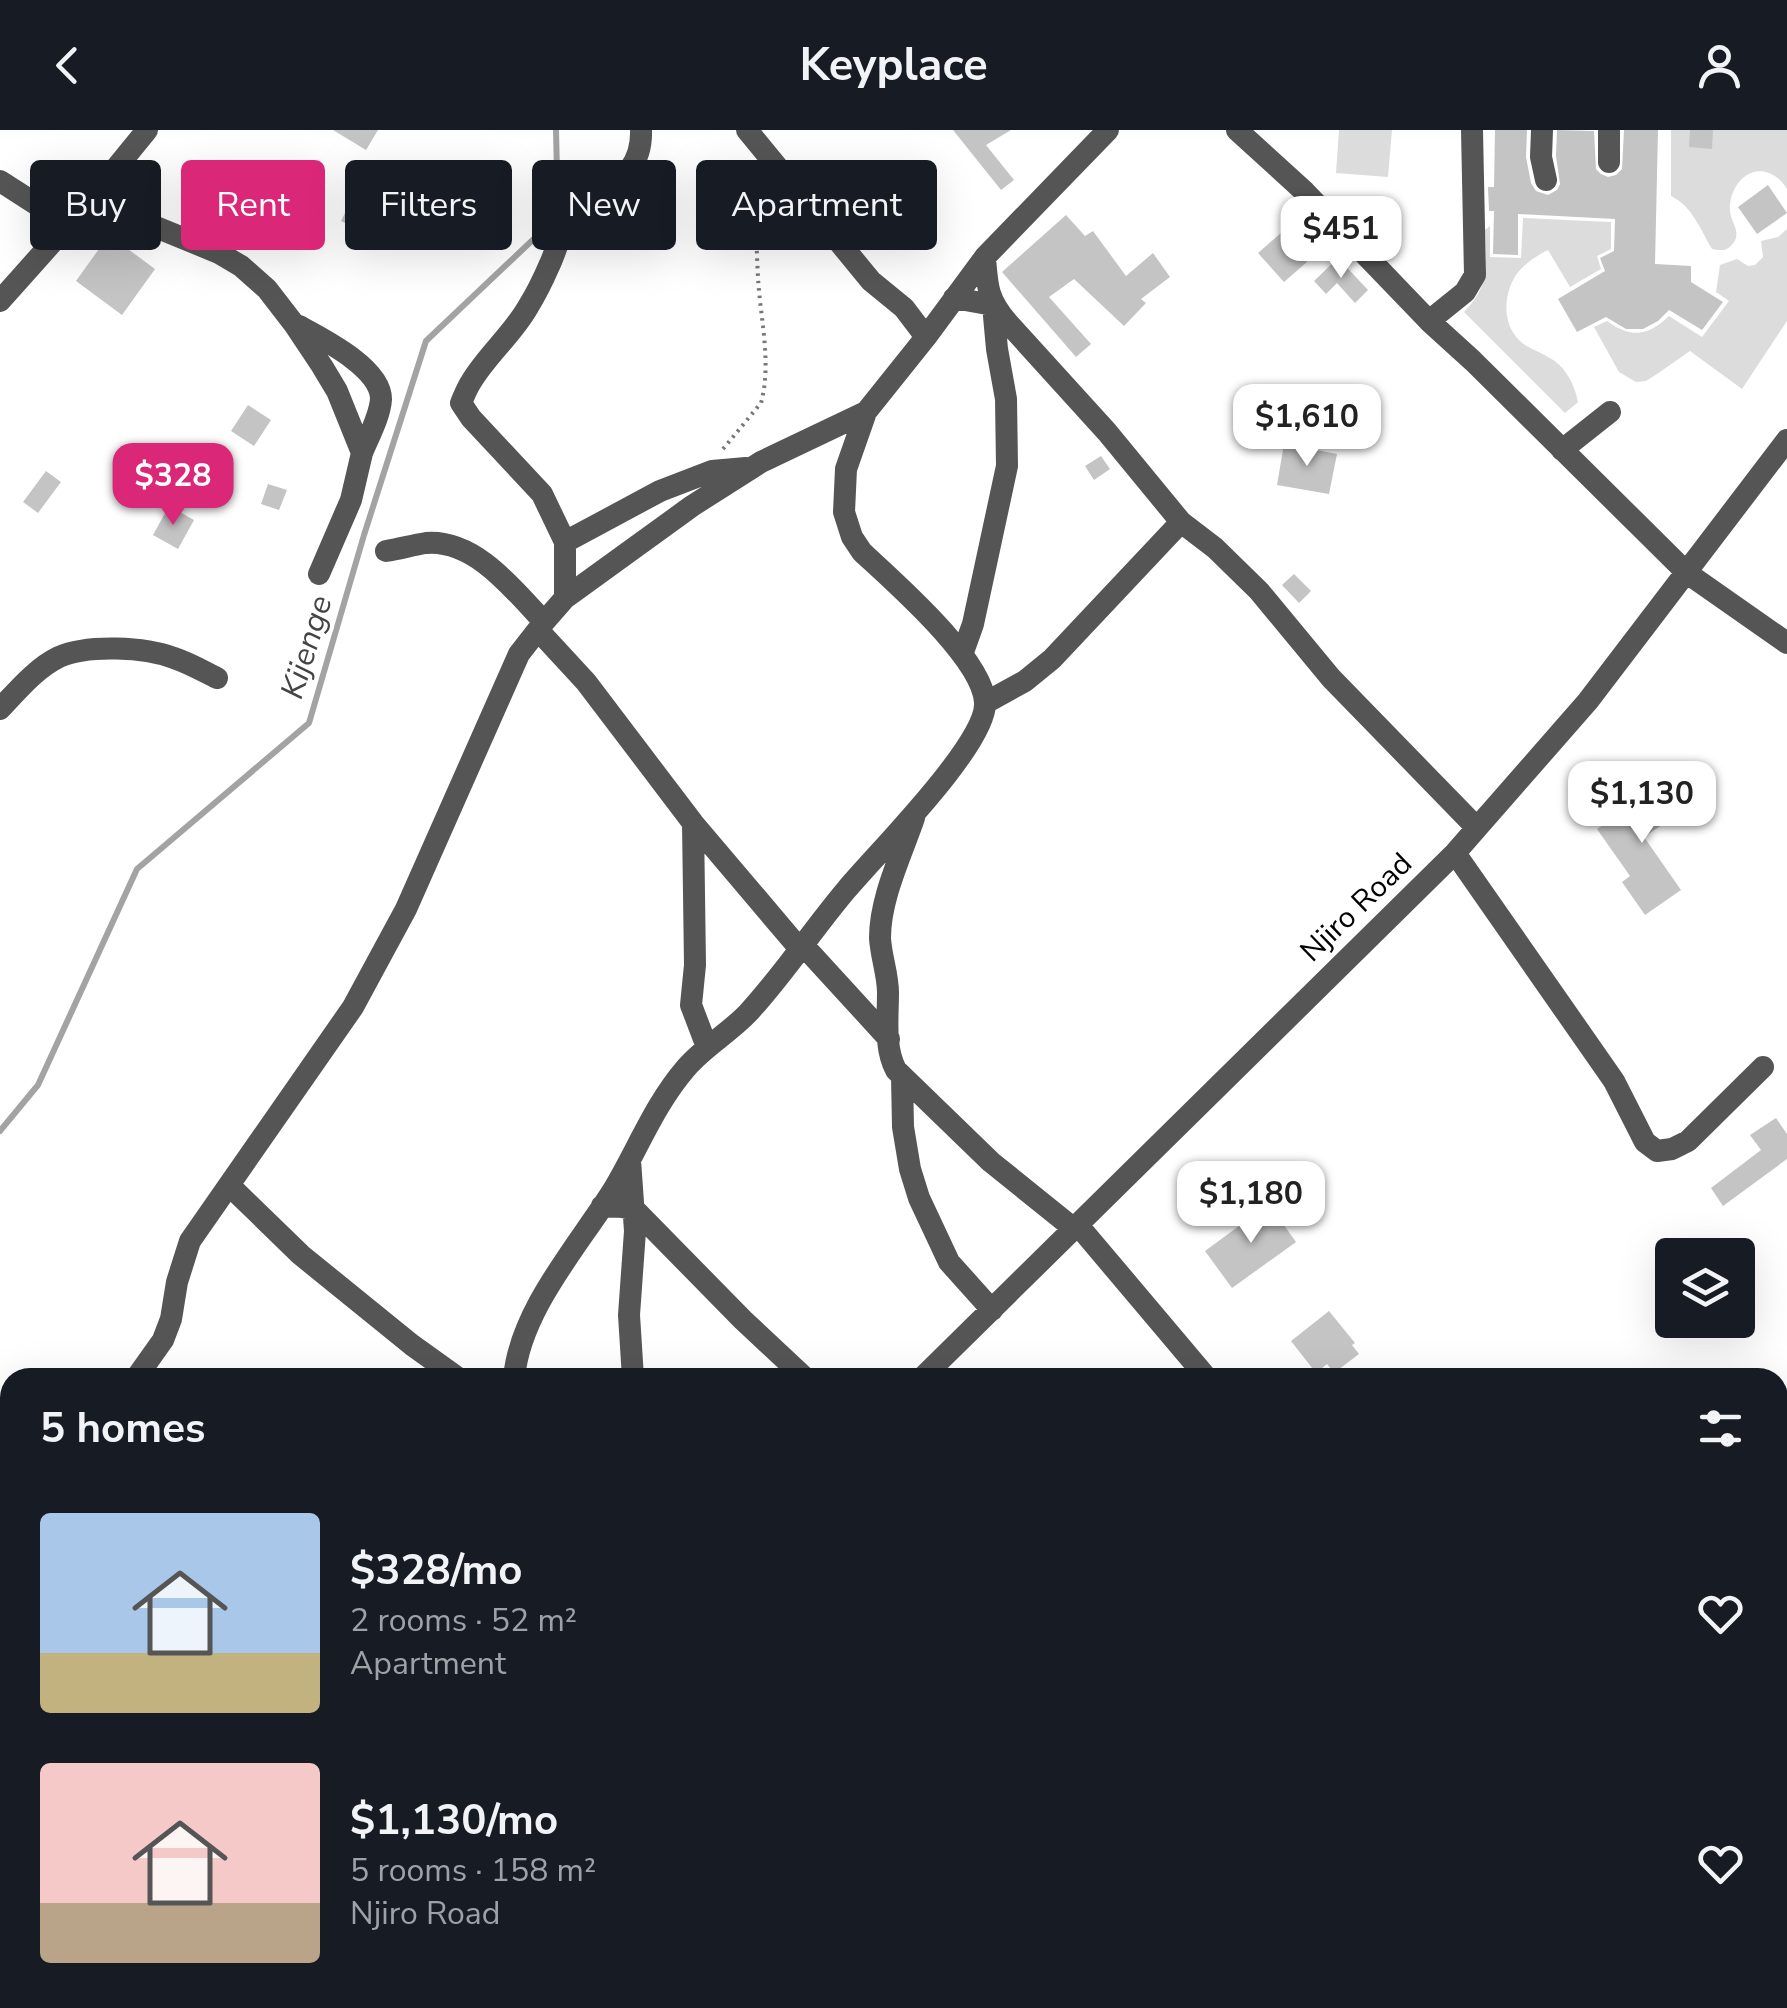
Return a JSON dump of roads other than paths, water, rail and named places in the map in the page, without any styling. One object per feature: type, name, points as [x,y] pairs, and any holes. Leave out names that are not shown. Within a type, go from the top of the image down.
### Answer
[{"type":"street","points":[[123,160],[147,130]]},
{"type":"street","points":[[565,598],[565,542],[542,494],[461,403],[471,381],[529,306],[566,226],[583,206],[618,182],[636,162],[641,130]]},
{"type":"street","points":[[516,1368],[520,1344],[532,1318],[630,1160],[662,1100],[686,1068],[778,979],[846,889],[949,771],[982,720],[985,702],[978,679],[962,652],[862,552],[852,537],[844,512],[846,468],[866,412],[985,257],[1108,130]]},
{"type":"street","points":[[1237,130],[1305,192],[1429,321],[1686,573],[1787,643]]},
{"type":"street","points":[[1429,321],[1465,292],[1475,276],[1472,130]]},
{"type":"street","points":[[1542,130],[1540,157],[1546,180]]},
{"type":"street","points":[[1609,162],[1610,130]]},
{"type":"street","points":[[751,135],[871,282],[904,308],[926,337]]},
{"type":"street","points":[[0,182],[30,201]]},
{"type":"street","points":[[161,230],[241,266],[266,290],[294,324],[336,391],[362,452]]},
{"type":"street","points":[[0,301],[44,250]]},
{"type":"street","points":[[962,652],[974,624],[1007,466],[1006,399],[993,306],[986,286],[985,257]]},
{"type":"street","points":[[954,298],[993,306],[1108,432],[1181,522],[1259,591],[1331,678],[1476,828]]},
{"type":"street","points":[[294,324],[372,375],[381,402],[362,452],[351,500],[319,574]]},
{"type":"street","points":[[143,1368],[163,1340],[171,1319],[190,1241],[353,1007],[406,909],[519,654],[540,626],[565,598],[692,506],[754,467],[866,412]]},
{"type":"street","points":[[1562,450],[1610,412]]},
{"type":"street","name":"Njiro Road","points":[[932,1368],[1455,853],[1588,701],[1787,440]]},
{"type":"street","points":[[565,542],[660,491],[712,471],[754,467]]},
{"type":"street","points":[[985,702],[1024,681],[1052,659],[1181,522]]},
{"type":"street","points":[[386,551],[429,543],[454,546],[509,584],[694,824],[801,946],[889,1038]]},
{"type":"street","points":[[0,708],[57,658],[82,650],[151,651],[217,678]]},
{"type":"street","points":[[918,806],[884,905],[880,939],[888,983],[892,1062],[991,1162],[1075,1226],[1198,1368]]},
{"type":"street","points":[[694,824],[692,1005],[708,1047]]},
{"type":"street","points":[[1455,853],[1614,1081],[1645,1142],[1657,1150],[1672,1149],[1688,1140],[1762,1067]]},
{"type":"street","points":[[902,1076],[903,1127],[918,1198],[949,1262],[992,1310]]},
{"type":"street","points":[[630,1160],[635,1210],[628,1316],[632,1368]]},
{"type":"street","points":[[229,1185],[302,1255],[444,1368]]},
{"type":"street","points":[[602,1206],[635,1210],[794,1368]]},
{"type":"waterway","name":"Kijenge","points":[[0,1131],[38,1085],[137,869],[309,723],[426,341],[558,216],[556,130]]}]
